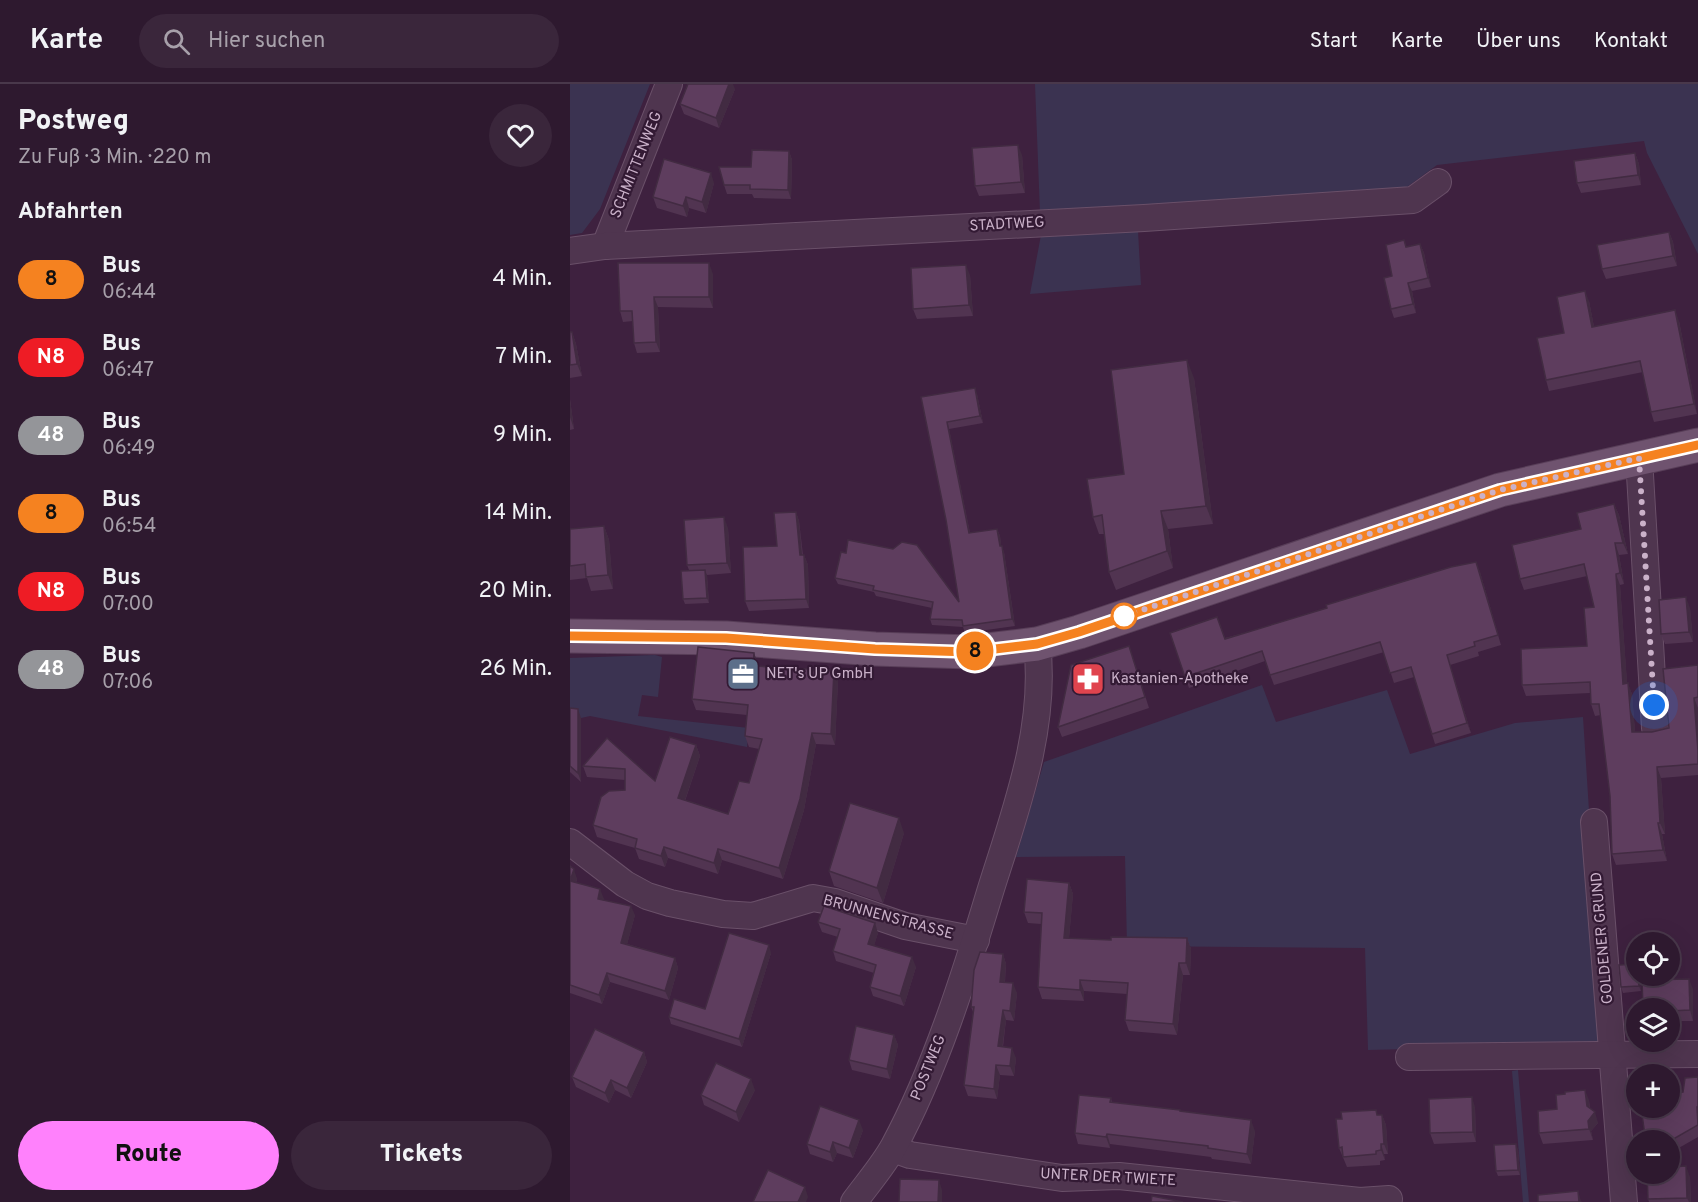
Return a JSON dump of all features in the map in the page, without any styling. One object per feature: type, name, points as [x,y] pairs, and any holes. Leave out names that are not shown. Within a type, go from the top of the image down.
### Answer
[{"type":"main road","points":[[570,636],[726,638],[875,649],[970,652],[1037,644],[1079,632],[1500,490],[1698,445]]},
{"type":"street","name":"SCHMITTENWEG","points":[[605,246],[669,84]]},
{"type":"street","name":"STADTWEG","points":[[570,250],[605,246],[1144,218],[1413,200],[1438,182]]},
{"type":"street","points":[[1639,458],[1655,728]]},
{"type":"street","name":"POSTWEG","points":[[854,1202],[893,1149],[915,1104],[976,940],[1024,776],[1038,707],[1037,644]]},
{"type":"street","name":"GOLDENER GRUND","points":[[1594,822],[1624,1202]]},
{"type":"street","name":"BRUNNENSTRASSE","points":[[570,842],[625,884],[647,896],[670,903],[723,914],[753,916],[813,898],[835,902],[905,926],[976,940]]},
{"type":"street","points":[[1409,1057],[1698,1054]]},
{"type":"street","name":"UNTER DER TWIETE","points":[[893,1149],[910,1155],[1062,1178],[1119,1176],[1360,1201],[1389,1199]]},
{"type":"shaded area","points":[[570,84],[650,84],[600,209],[582,233],[570,235]]},
{"type":"shaded area","points":[[1035,84],[1698,84],[1698,254],[1647,153],[1644,141],[1437,165],[1407,187],[1040,213]]},
{"type":"shaded area","points":[[1138,231],[1141,285],[1030,294],[1041,235]]},
{"type":"shaded area","points":[[655,655],[662,657],[658,697],[642,695],[638,716],[749,728],[747,747],[590,716],[581,718],[570,716],[570,658]]},
{"type":"shaded area","points":[[1262,685],[1276,722],[1387,690],[1410,754],[1515,723],[1583,717],[1604,1044],[1368,1050],[1365,948],[1127,946],[1125,856],[1016,857],[1044,762]]},
{"type":"shaded area","points":[[1518,1070],[1529,1202],[1523,1202],[1512,1071]]},
{"type":"building","points":[[688,84],[729,84],[716,118],[680,104]]},
{"type":"building","points":[[1018,145],[1021,182],[975,186],[972,148]]},
{"type":"building","points":[[752,150],[789,151],[788,190],[750,189],[750,185],[724,185],[719,167],[751,167]]},
{"type":"building","points":[[1635,153],[1638,175],[1577,183],[1574,161]]},
{"type":"building","points":[[664,159],[711,173],[702,202],[686,197],[683,206],[653,197]]},
{"type":"building","points":[[1669,232],[1673,256],[1602,269],[1597,245]]},
{"type":"building","points":[[1404,240],[1406,247],[1420,244],[1428,278],[1408,283],[1413,304],[1391,309],[1384,278],[1392,276],[1386,245]]},
{"type":"building","points":[[618,263],[709,263],[709,297],[654,297],[656,342],[634,343],[632,311],[620,311]]},
{"type":"building","points":[[966,265],[969,305],[913,309],[911,268]]},
{"type":"building","points":[[1585,291],[1592,327],[1675,310],[1694,404],[1651,412],[1640,361],[1546,380],[1537,338],[1564,333],[1557,297]]},
{"type":"building","points":[[570,332],[572,332],[577,364],[570,365]]},
{"type":"building","points":[[1187,360],[1206,506],[1161,511],[1167,551],[1109,572],[1102,515],[1093,517],[1087,479],[1124,474],[1111,370]]},
{"type":"building","points":[[975,388],[980,416],[947,422],[969,533],[997,529],[1000,546],[1002,546],[1012,619],[963,626],[962,620],[930,619],[933,602],[873,590],[874,586],[835,578],[841,552],[846,553],[848,540],[893,549],[902,542],[917,545],[959,602],[946,520],[921,397]]},
{"type":"building","points":[[1614,504],[1623,543],[1615,543],[1620,573],[1616,574],[1623,684],[1628,683],[1632,732],[1652,732],[1669,728],[1663,669],[1698,665],[1698,697],[1694,698],[1698,764],[1657,767],[1660,823],[1658,823],[1663,850],[1612,854],[1610,796],[1599,704],[1591,704],[1590,682],[1522,685],[1521,649],[1587,646],[1584,608],[1594,607],[1584,564],[1520,579],[1512,545],[1581,529],[1577,513]]},
{"type":"building","points":[[796,512],[800,555],[804,555],[806,599],[745,601],[743,547],[777,546],[774,513]]},
{"type":"building","points":[[724,517],[727,563],[687,565],[684,520]]},
{"type":"building","points":[[604,526],[608,575],[586,577],[585,564],[570,566],[570,529]]},
{"type":"building","points":[[1476,562],[1498,635],[1474,642],[1475,646],[1447,655],[1467,723],[1432,734],[1411,667],[1390,673],[1380,642],[1270,675],[1262,651],[1185,677],[1170,633],[1217,617],[1225,639],[1327,608],[1326,605],[1451,567]]},
{"type":"building","points":[[705,570],[707,598],[683,599],[681,571]]},
{"type":"building","points":[[1686,597],[1689,632],[1661,634],[1659,600]]},
{"type":"building","points":[[1129,646],[1145,697],[1058,727],[1071,665]]},
{"type":"building","points":[[698,647],[754,653],[753,666],[808,669],[808,671],[834,670],[831,734],[812,733],[800,799],[779,868],[718,849],[714,863],[664,847],[661,856],[635,848],[637,839],[593,825],[601,797],[609,791],[625,790],[625,769],[583,766],[607,738],[655,781],[670,737],[696,745],[678,798],[728,814],[739,781],[749,783],[762,739],[745,736],[748,705],[692,699]]},
{"type":"building","points":[[570,708],[578,709],[578,773],[570,766]]},
{"type":"building","points":[[850,803],[899,818],[877,888],[829,871]]},
{"type":"building","points":[[570,866],[574,869],[570,881]]},
{"type":"building","points":[[1027,879],[1069,883],[1064,938],[1111,940],[1111,937],[1187,938],[1186,963],[1179,963],[1173,1024],[1125,1020],[1128,983],[1080,980],[1080,990],[1038,987],[1042,913],[1024,912]]},
{"type":"building","points":[[570,881],[600,889],[598,899],[631,906],[621,943],[675,958],[665,991],[607,973],[599,995],[570,985]]},
{"type":"building","points":[[824,906],[875,923],[868,944],[912,957],[900,996],[870,987],[876,965],[833,951],[840,929],[818,922]]},
{"type":"building","points":[[729,933],[769,945],[739,1039],[669,1017],[674,999],[705,1009]]},
{"type":"building","points":[[980,952],[1003,954],[1000,982],[1013,983],[1010,1011],[1003,1010],[998,1046],[1012,1048],[1010,1066],[996,1065],[994,1089],[964,1085],[974,1007],[971,1007],[974,970]]},
{"type":"building","points":[[1619,965],[1626,965],[1626,986],[1639,986],[1621,987]]},
{"type":"building","points":[[1680,979],[1689,979],[1690,1010],[1680,1010],[1680,998],[1643,998],[1642,986],[1680,986]]},
{"type":"building","points":[[856,1026],[894,1035],[887,1069],[849,1060]]},
{"type":"building","points":[[595,1029],[644,1052],[627,1088],[611,1080],[605,1093],[572,1077]]},
{"type":"building","points":[[716,1063],[751,1079],[736,1112],[701,1095]]},
{"type":"building","points":[[1698,1077],[1698,1125],[1680,1135],[1680,1130],[1644,1130],[1643,1118],[1680,1118],[1680,1092],[1683,1092],[1685,1078]]},
{"type":"building","points":[[1585,1090],[1587,1106],[1595,1112],[1588,1121],[1589,1129],[1539,1133],[1538,1111],[1557,1109],[1556,1095]]},
{"type":"building","points":[[1079,1095],[1111,1098],[1110,1102],[1251,1120],[1247,1154],[1208,1148],[1208,1146],[1107,1134],[1106,1137],[1075,1133]]},
{"type":"building","points":[[1472,1097],[1473,1132],[1430,1133],[1429,1099]]},
{"type":"building","points":[[820,1106],[859,1120],[849,1148],[833,1142],[830,1152],[807,1144]]},
{"type":"building","points":[[1376,1110],[1377,1115],[1382,1115],[1384,1144],[1381,1144],[1381,1150],[1376,1151],[1376,1154],[1343,1157],[1342,1147],[1339,1148],[1336,1119],[1342,1119],[1341,1112]]},
{"type":"building","points":[[1516,1144],[1518,1170],[1496,1171],[1494,1145]]},
{"type":"building","points":[[1680,1166],[1686,1166],[1687,1198],[1648,1199],[1647,1184],[1680,1184]]},
{"type":"building","points":[[768,1170],[805,1187],[798,1202],[753,1202]]},
{"type":"building","points":[[900,1179],[939,1180],[938,1202],[899,1202]]},
{"type":"building","points":[[1578,1191],[1579,1202],[1538,1202],[1538,1195]]},
{"type":"building","points":[[1152,1196],[1183,1202],[1151,1202]]},
{"type":"bus line","name":"8","points":[[570,636],[726,638],[875,649],[970,652],[1037,644],[1079,632],[1500,490],[1698,445]]},
{"type":"place","name":"NET's UP GmbH","points":[[743,674]]},
{"type":"place","name":"Kastanien-Apotheke","points":[[1088,679]]},
{"type":"route","points":[[1124,616],[1500,490],[1639,458],[1654,705]]}]
